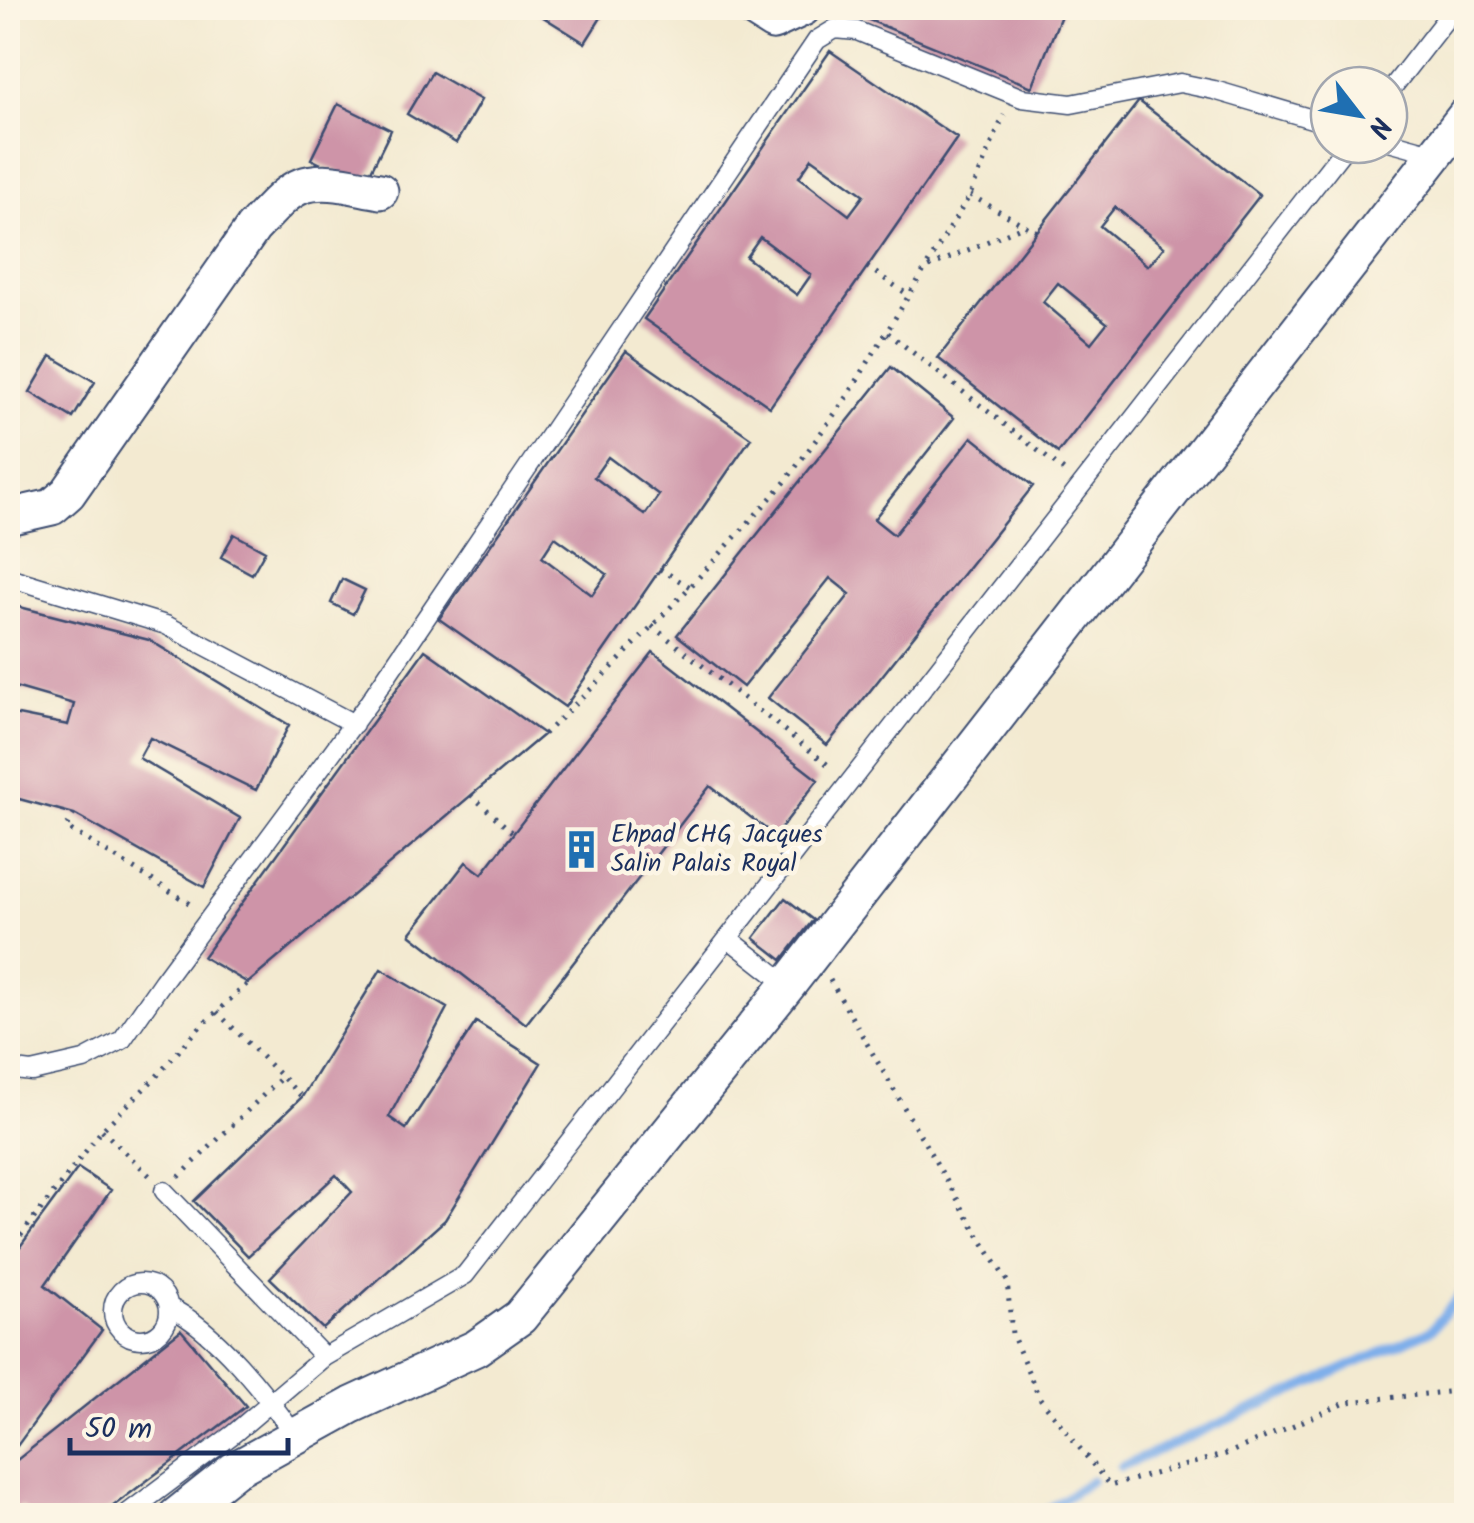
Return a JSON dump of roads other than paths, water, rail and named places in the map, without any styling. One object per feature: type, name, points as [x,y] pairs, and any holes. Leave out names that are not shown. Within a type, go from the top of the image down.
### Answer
[{"type":"street","points":[[751,8],[773,22],[803,8]]},
{"type":"street","points":[[176,1516],[234,1470],[352,1404],[476,1348],[520,1317],[814,952],[1466,115]]},
{"type":"street","points":[[8,518],[52,507],[68,493],[254,228],[279,202],[300,186],[326,182],[380,190]]},
{"type":"lane","points":[[1409,66],[1452,11]]},
{"type":"lane","points":[[8,1069],[32,1072],[84,1060],[122,1040],[354,724],[817,40],[835,28],[857,31],[1022,98],[1071,104],[1180,83],[1309,118]]},
{"type":"lane","points":[[1409,147],[1436,154]]},
{"type":"lane","points":[[124,1516],[232,1435],[324,1357],[465,1275],[1331,165]]},
{"type":"lane","points":[[8,577],[166,626],[354,724]]},
{"type":"lane","points":[[728,938],[788,985]]},
{"type":"lane","points":[[164,1191],[324,1357]]},
{"type":"lane","points":[[169,1307],[195,1323],[272,1402],[295,1436]]},
{"type":"waterway","points":[[1121,1467],[1431,1330],[1466,1288]]},
{"type":"waterway","points":[[1038,1516],[1092,1480]]},
{"type":"place","name":"Ehpad CHG Jacques Salin Palais Royal","points":[[581,849]]}]
